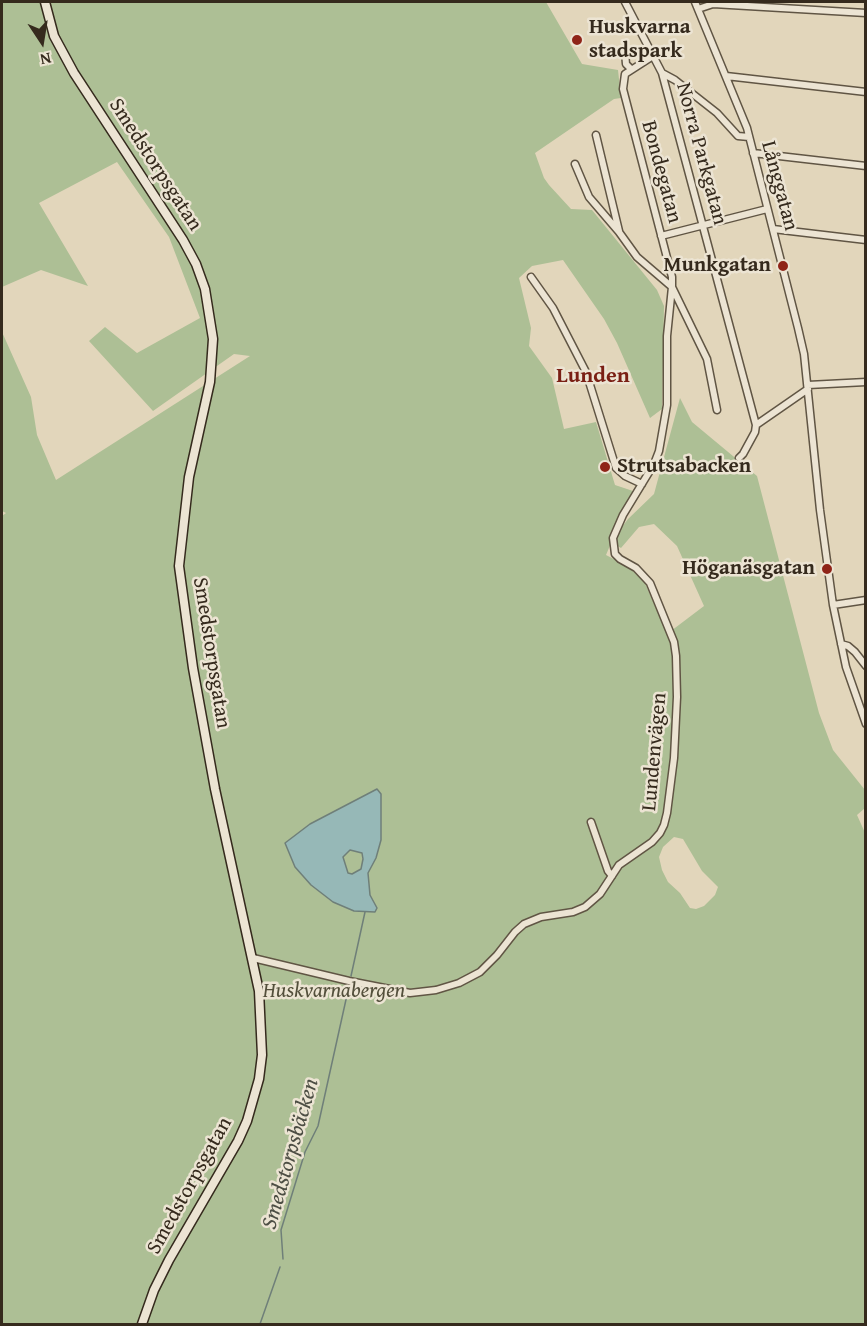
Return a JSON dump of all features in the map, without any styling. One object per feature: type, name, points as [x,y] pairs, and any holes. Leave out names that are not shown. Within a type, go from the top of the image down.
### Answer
[{"type":"street","name":"Smedstorpsgatan","points":[[45,2],[54,36],[63,55],[189,250],[207,298],[213,339],[210,382],[189,477],[179,566],[193,668],[215,789],[259,991],[262,1029],[261,1067],[254,1098],[238,1141],[154,1290],[142,1324]]},
{"type":"street","name":"Norra Parkgatan","points":[[625,2],[662,73],[756,425]]},
{"type":"street","name":"Långgatan","points":[[694,2],[749,137],[798,328],[808,387],[833,605],[846,667],[866,723]]},
{"type":"street","points":[[698,9],[713,4],[866,13]]},
{"type":"street","points":[[625,52],[626,64],[631,69],[653,56]]},
{"type":"street","name":"Bondegatan","points":[[631,69],[626,74],[623,89],[672,277],[672,287],[707,359],[717,410]]},
{"type":"street","points":[[662,73],[675,80],[717,113],[738,136],[749,137]]},
{"type":"street","points":[[726,76],[866,92]]},
{"type":"street","points":[[596,135],[620,227],[619,232]]},
{"type":"street","points":[[753,153],[866,166]]},
{"type":"street","points":[[575,164],[589,197],[637,257],[672,287]]},
{"type":"street","points":[[661,236],[768,209]]},
{"type":"street","points":[[773,229],[866,240]]},
{"type":"street","points":[[531,277],[554,308],[586,372],[616,468],[625,476],[642,484]]},
{"type":"street","name":"Lundenvägen","points":[[253,958],[410,993],[436,990],[459,983],[480,972],[497,955],[514,932],[524,924],[541,917],[573,912],[585,907],[600,894],[624,861],[652,842],[664,825],[676,728],[677,664],[674,642],[650,583],[636,568],[620,559],[613,548],[614,533],[654,464],[663,431],[667,405],[667,336],[672,287]]},
{"type":"street","points":[[739,458],[755,432],[756,425],[808,387],[866,382]]},
{"type":"street","points":[[833,605],[866,600]]},
{"type":"street","points":[[841,644],[855,652],[866,666]]},
{"type":"street","points":[[591,822],[608,871],[612,876]]},
{"type":"green space","name":"Huskvarnabergen","points":[[2,2],[546,2],[582,64],[618,70],[621,98],[614,99],[535,153],[549,185],[571,209],[592,210],[657,290],[664,306],[662,409],[650,418],[604,319],[563,260],[532,266],[519,278],[531,328],[529,346],[552,378],[564,429],[596,422],[615,485],[633,491],[606,555],[629,567],[645,583],[667,634],[704,606],[677,546],[654,524],[639,527],[621,548],[616,545],[616,539],[628,519],[654,494],[680,398],[692,422],[757,476],[819,713],[833,750],[865,790],[865,808],[857,815],[866,835],[865,1324],[2,1324],[2,516],[6,513],[2,511],[2,332],[31,397],[37,435],[56,480],[250,356],[234,354],[153,411],[89,341],[105,327],[137,353],[200,318],[169,237],[117,162],[39,203],[88,286],[41,270],[2,287]],"holes":[[[674,837],[683,839],[702,871],[718,887],[715,895],[704,906],[696,909],[690,908],[680,893],[668,882],[659,857],[663,847]]]},
{"type":"water","points":[[377,789],[381,794],[381,840],[376,858],[368,873],[370,895],[377,908],[375,912],[354,911],[333,902],[311,885],[295,867],[285,843],[310,824]],"holes":[[[350,850],[362,853],[361,869],[352,874],[348,873],[343,857]]]},
{"type":"waterway","name":"Smedstorpsbäcken","points":[[351,976],[365,912]]},
{"type":"waterway","name":"Smedstorpsbäcken","points":[[283,1259],[281,1230],[305,1152],[318,1126],[349,986]]},
{"type":"waterway","name":"Smedstorpsbäcken","points":[[260,1324],[280,1267]]},
{"type":"place","name":"Huskvarna stadspark","points":[[577,40]]},
{"type":"place","name":"Munkgatan","points":[[783,266]]},
{"type":"place","name":"Strutsabacken","points":[[605,467]]},
{"type":"place","name":"Höganäsgatan","points":[[827,569]]},
{"type":"district","name":"Lunden","points":[[593,376]]}]
